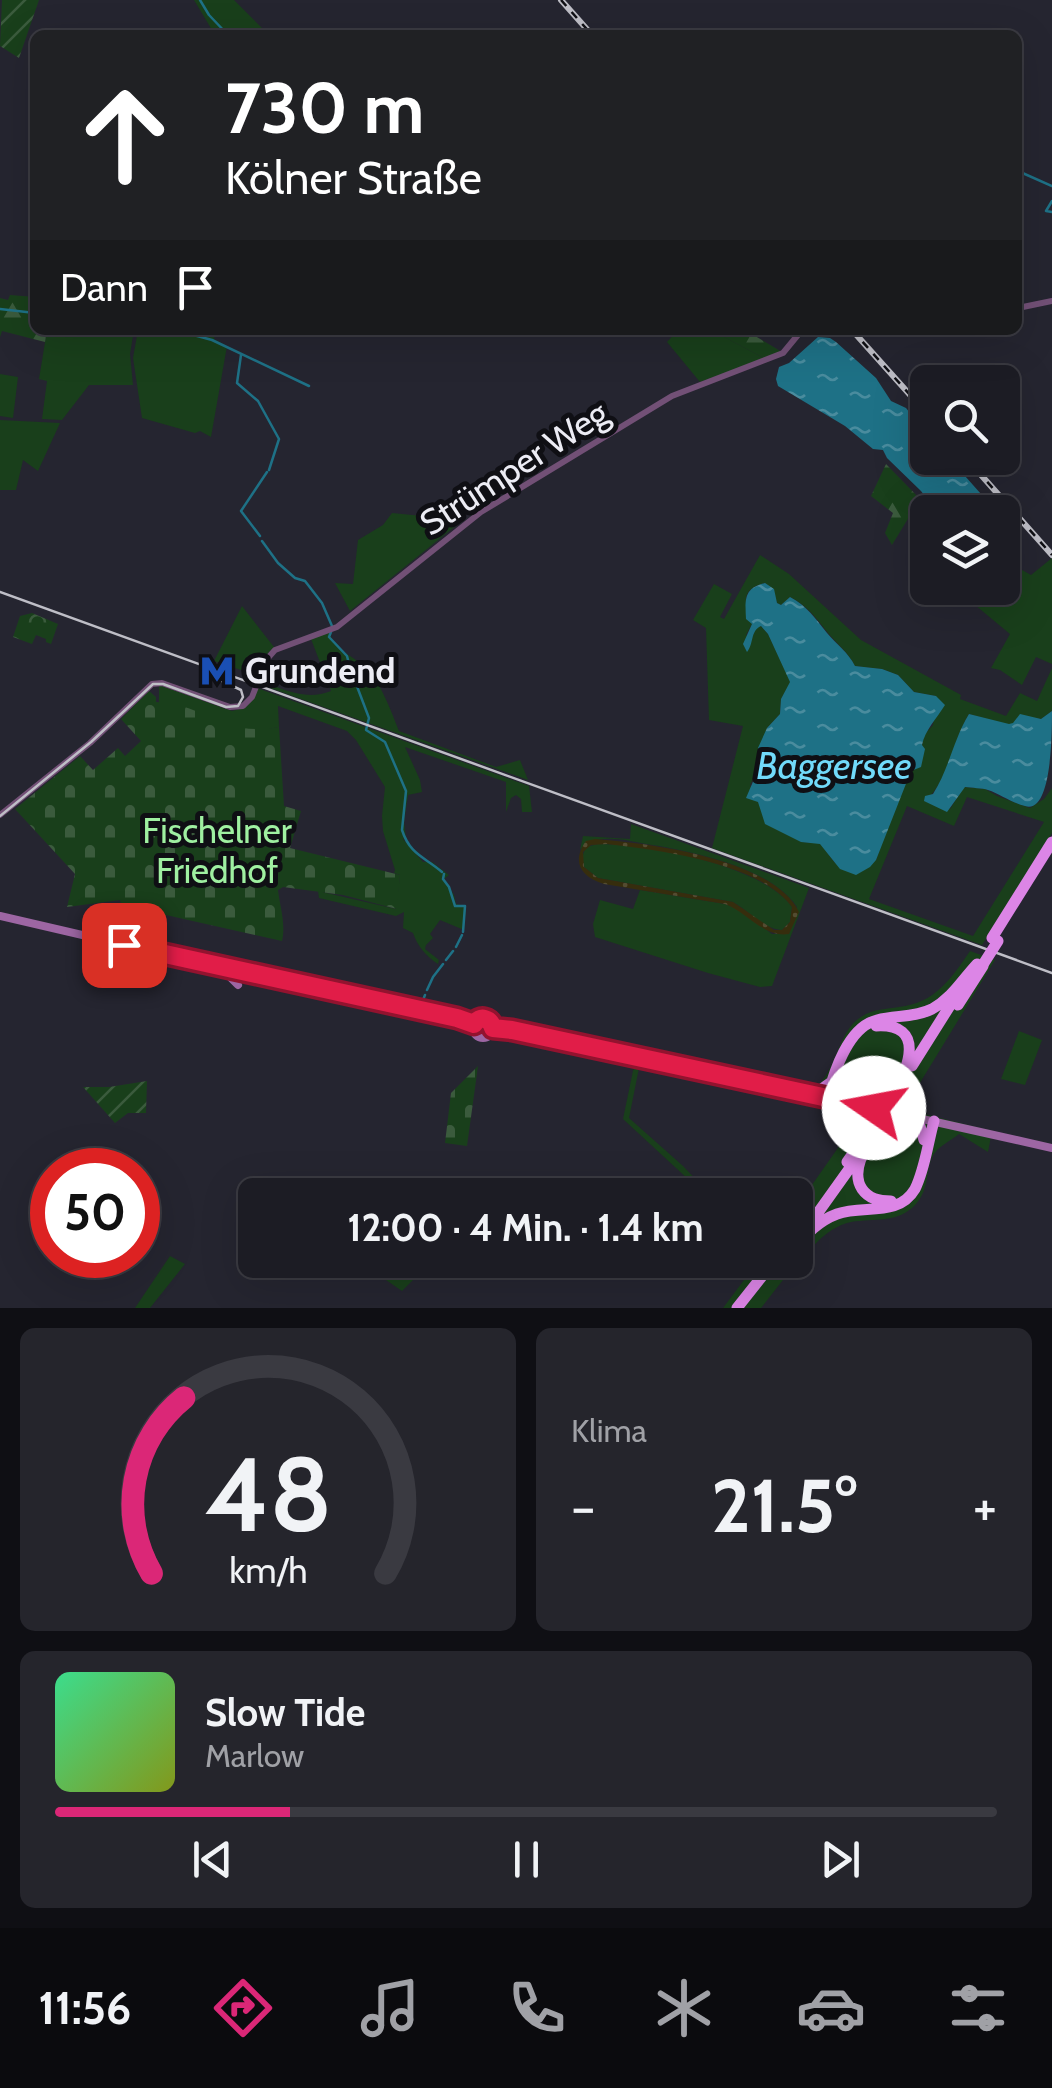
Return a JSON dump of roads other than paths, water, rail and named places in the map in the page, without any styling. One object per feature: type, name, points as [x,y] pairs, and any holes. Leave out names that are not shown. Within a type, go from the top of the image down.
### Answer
[{"type":"highway","points":[[995,940],[1052,842]]},
{"type":"highway","points":[[813,1207],[875,1114],[896,1096],[1052,854]]},
{"type":"highway","points":[[829,1098],[852,1039],[862,1027],[878,1019],[911,1016],[932,1009],[954,993],[980,962]]},
{"type":"highway","points":[[805,1093],[822,1090],[837,1075],[855,1042],[875,1026],[892,1027],[905,1036],[910,1052],[896,1096]]},
{"type":"highway","points":[[837,1075],[842,1094],[875,1114]]},
{"type":"highway","points":[[875,1114],[857,1173],[863,1190],[874,1199],[892,1201],[907,1192],[914,1180],[932,1120]]},
{"type":"highway","points":[[813,1216],[875,1114]]},
{"type":"highway","points":[[904,1114],[921,1126],[924,1140]]},
{"type":"highway","points":[[813,1228],[832,1216],[851,1210],[892,1207],[908,1197],[916,1185],[932,1120]]},
{"type":"highway","points":[[738,1308],[761,1278]]},
{"type":"highway","points":[[745,1308],[768,1278]]},
{"type":"main road","points":[[0,916],[474,1024]]},
{"type":"main road","points":[[214,966],[230,974],[238,985]]},
{"type":"main road","points":[[485,1018],[491,1022],[490,1036],[481,1038],[474,1033],[474,1024],[485,1018]]},
{"type":"main road","points":[[493,1028],[829,1098],[875,1114],[904,1114],[1052,1148]]},
{"type":"street","points":[[1022,307],[1052,302]]},
{"type":"street","name":"Strümper Weg","points":[[0,815],[77,754],[152,684],[162,683],[239,708],[250,701],[275,650],[344,622],[481,512],[667,399],[784,352],[798,335]]},
{"type":"water","points":[[818,337],[836,342],[876,378],[891,401],[910,413],[910,475],[964,475],[982,495],[924,495],[883,450],[873,449],[845,426],[778,386],[779,367]]},
{"type":"water","name":"Baggersee","points":[[765,583],[774,589],[777,603],[781,605],[790,597],[806,608],[855,666],[898,675],[914,692],[936,696],[945,705],[926,734],[921,767],[911,771],[876,860],[856,875],[840,869],[820,844],[801,842],[765,824],[758,802],[746,798],[758,770],[758,748],[767,728],[780,714],[781,699],[790,682],[761,626],[747,652],[743,644],[752,624],[746,619],[747,595]]},
{"type":"water","name":"Baggersee","points":[[1052,711],[1049,770],[1041,798],[1034,805],[1020,805],[986,789],[965,787],[947,812],[924,801],[939,784],[969,714],[1009,724],[1020,714],[1041,719]]},
{"type":"waterway","points":[[200,0],[223,30]]},
{"type":"waterway","points":[[1022,173],[1052,186]]},
{"type":"waterway","points":[[1052,201],[1046,211],[1052,212]]},
{"type":"waterway","points":[[0,309],[30,312]]},
{"type":"waterway","points":[[194,335],[309,386]]},
{"type":"waterway","points":[[241,355],[237,383],[258,401],[279,439],[269,470]]},
{"type":"waterway","points":[[260,536],[241,511],[267,472]]},
{"type":"waterway","points":[[262,541],[278,563],[295,578],[305,581],[322,603],[332,626]]},
{"type":"waterway","points":[[331,632],[329,637],[347,656],[369,718],[366,730],[385,742],[406,791],[402,830],[405,838],[442,872]]},
{"type":"waterway","points":[[444,874],[455,906],[465,906],[463,932]]},
{"type":"waterway","points":[[456,947],[462,935]]},
{"type":"waterway","points":[[446,960],[453,951]]},
{"type":"waterway","points":[[427,990],[443,964]]},
{"type":"waterway","points":[[421,1005],[425,995]]},
{"type":"tram line","points":[[0,592],[1052,973]]},
{"type":"tram line","points":[[0,816],[91,742],[153,684],[163,684],[226,707],[238,706],[243,697],[241,690],[220,680]]},
{"type":"railway","points":[[561,0],[588,30]]},
{"type":"railway","points":[[856,335],[910,395]]},
{"type":"railway","points":[[981,475],[1052,555]]},
{"type":"place","name":"Grundend","points":[[217,671]]},
{"type":"park label","name":"Fischelner Friedhof","points":[[217,851]]}]
